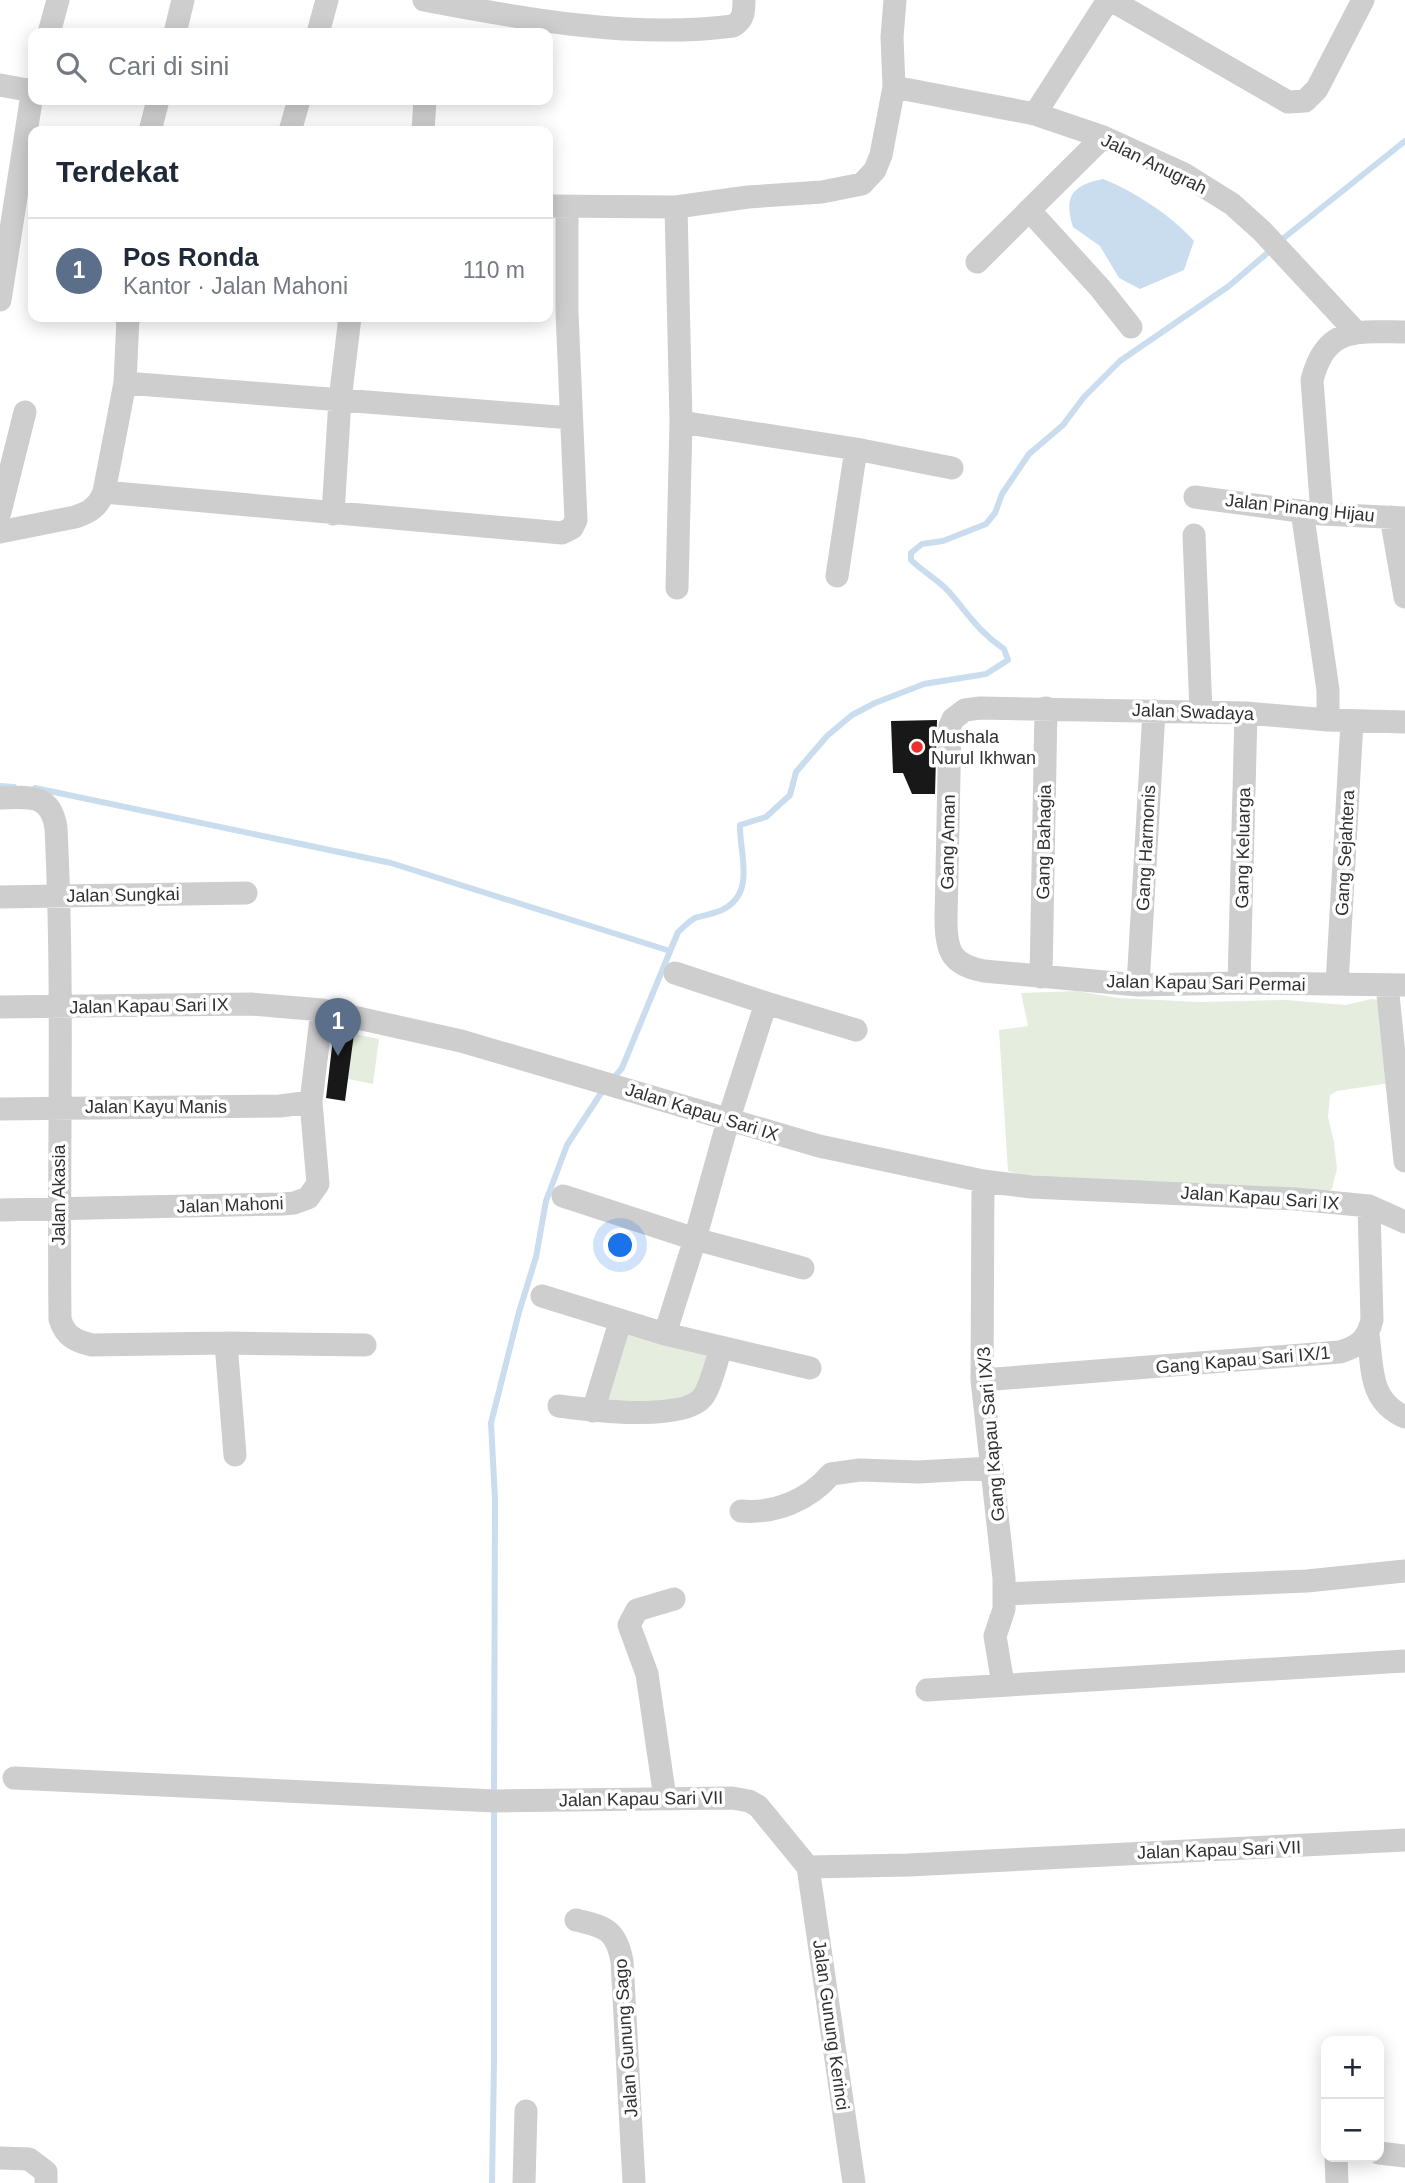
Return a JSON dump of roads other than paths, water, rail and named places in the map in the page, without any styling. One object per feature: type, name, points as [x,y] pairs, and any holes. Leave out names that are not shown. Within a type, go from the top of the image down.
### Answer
[{"type":"street","points":[[50,28],[58,0]]},
{"type":"street","points":[[176,28],[183,0]]},
{"type":"street","points":[[319,28],[327,0]]},
{"type":"street","points":[[424,0],[579,25],[673,30],[733,26],[744,14],[744,0]]},
{"type":"street","points":[[104,492],[562,534],[569,531],[576,520],[571,418],[557,312],[557,206],[676,207],[748,197],[822,192],[862,184],[875,170],[881,155],[894,87],[892,37],[895,0]]},
{"type":"street","points":[[1035,114],[1110,0],[1288,102],[1305,101],[1317,89],[1363,0]]},
{"type":"street","points":[[0,85],[28,89]]},
{"type":"street","name":"Jalan Anugrah","points":[[894,87],[1035,114],[1103,137],[1184,174],[1232,204],[1262,231],[1356,332]]},
{"type":"street","points":[[30,126],[32,105]]},
{"type":"street","points":[[151,126],[157,105]]},
{"type":"street","points":[[291,126],[298,105]]},
{"type":"street","points":[[423,126],[425,105]]},
{"type":"street","points":[[977,262],[1103,137]]},
{"type":"street","points":[[0,300],[28,154]]},
{"type":"street","points":[[676,207],[681,422],[677,588]]},
{"type":"street","points":[[1030,210],[1131,327]]},
{"type":"street","points":[[0,533],[85,514],[99,504],[104,492],[125,383],[128,322]]},
{"type":"street","points":[[334,514],[340,400],[349,322]]},
{"type":"street","points":[[1328,720],[1328,690],[1312,513],[1312,380],[1316,365],[1330,343],[1356,332],[1405,332]]},
{"type":"street","points":[[125,383],[571,418]]},
{"type":"street","points":[[0,512],[24,412]]},
{"type":"street","points":[[681,422],[856,449],[952,468]]},
{"type":"street","points":[[837,576],[856,449]]},
{"type":"street","name":"Jalan Pinang Hijau","points":[[1195,498],[1312,513],[1398,518]]},
{"type":"street","points":[[1398,518],[1405,597]]},
{"type":"street","points":[[1194,535],[1200,712]]},
{"type":"street","name":"Jalan Swadaya","points":[[980,708],[1246,713],[1352,722],[1405,722]]},
{"type":"street","name":"Gang Aman","points":[[959,960],[947,939],[946,920],[950,726],[953,719],[965,710],[980,708]]},
{"type":"street","name":"Gang Bahagia","points":[[1041,976],[1046,708]]},
{"type":"street","name":"Gang Harmonis","points":[[1138,985],[1154,711]]},
{"type":"street","name":"Gang Keluarga","points":[[1240,983],[1246,713]]},
{"type":"street","name":"Gang Sejahtera","points":[[1338,984],[1352,722]]},
{"type":"street","name":"Jalan Akasia","points":[[0,797],[38,799],[50,808],[57,828],[61,1007],[60,1319],[63,1330],[71,1338],[92,1345],[365,1345]]},
{"type":"street","name":"Jalan Sungkai","points":[[0,897],[246,893]]},
{"type":"street","name":"Jalan Kapau Sari Permai","points":[[959,960],[1041,976],[1138,985],[1396,985]]},
{"type":"street","points":[[675,974],[856,1030]]},
{"type":"street","points":[[1396,985],[1405,1161]]},
{"type":"street","points":[[665,1334],[766,1003]]},
{"type":"street","name":"Jalan Kapau Sari IX","points":[[0,1007],[251,1004],[322,1010],[461,1041],[819,1146],[983,1181],[1031,1187],[1296,1199],[1369,1206],[1405,1222]]},
{"type":"street","name":"Jalan Mahoni","points":[[0,1210],[283,1204],[302,1201],[314,1192],[318,1184],[312,1102],[322,1010]]},
{"type":"street","name":"Jalan Kayu Manis","points":[[0,1109],[280,1106],[312,1102]]},
{"type":"street","name":"Gang Kapau Sari IX/3","points":[[983,1181],[982,1380],[1004,1594],[1004,1609],[995,1636],[1003,1684]]},
{"type":"street","points":[[563,1196],[695,1239],[803,1268]]},
{"type":"street","points":[[1369,1206],[1373,1289],[1372,1320],[1368,1335],[1377,1395],[1391,1411],[1405,1417]]},
{"type":"street","points":[[542,1296],[620,1322],[810,1368]]},
{"type":"street","points":[[593,1411],[620,1322]]},
{"type":"street","name":"Gang Kapau Sari IX/1","points":[[982,1380],[1340,1352],[1354,1348],[1368,1335]]},
{"type":"street","points":[[226,1343],[234,1455]]},
{"type":"street","points":[[559,1406],[593,1411],[671,1412],[685,1409],[704,1397],[721,1348]]},
{"type":"street","points":[[741,1511],[762,1513],[785,1505],[821,1486],[831,1474],[860,1470],[918,1472],[992,1468]]},
{"type":"street","points":[[1004,1594],[1307,1581],[1405,1571]]},
{"type":"street","points":[[665,1798],[647,1674],[629,1625],[637,1610],[674,1599]]},
{"type":"street","points":[[928,1690],[1405,1661]]},
{"type":"street","name":"Jalan Kapau Sari VII","points":[[14,1778],[494,1801],[732,1798],[749,1801],[758,1806],[808,1867],[1405,1840]]},
{"type":"street","name":"Jalan Gunung Kerinci","points":[[808,1867],[854,2183]]},
{"type":"street","name":"Jalan Gunung Sago","points":[[576,1920],[611,1932],[620,1947],[634,2183]]},
{"type":"street","points":[[524,2183],[526,2111]]},
{"type":"street","points":[[1384,2154],[1405,2156]]},
{"type":"street","points":[[0,2158],[29,2159],[46,2172],[46,2183]]},
{"type":"street","points":[[1336,2162],[1337,2183]]},
{"type":"water","points":[[1103,179],[1152,205],[1194,241],[1184,270],[1140,289],[1119,278],[1100,246],[1073,227],[1069,207],[1073,194],[1084,185]]},
{"type":"waterway","points":[[1280,241],[1405,141]]},
{"type":"waterway","points":[[613,1079],[622,1068],[678,932],[695,918],[722,910],[733,903],[739,893],[744,872],[740,825],[766,817],[790,795],[796,772],[827,736],[852,715],[924,684],[986,674],[1008,660],[1004,649],[981,630],[946,589],[911,560],[911,553],[922,544],[943,541],[986,524],[1029,454],[1063,425],[1084,397],[1120,361],[1229,286],[1272,249]]},
{"type":"waterway","points":[[0,786],[14,787]]},
{"type":"waterway","points":[[35,788],[391,863],[670,951]]},
{"type":"waterway","points":[[494,1796],[495,1499],[491,1423],[536,1257],[546,1201],[567,1145],[605,1087]]},
{"type":"waterway","points":[[492,2183],[494,1807]]},
{"type":"place","name":"Mushala Nurul Ikhwan","points":[[917,747]]},
{"type":"place","name":"Pos Ronda","points":[[338,1056]]}]
